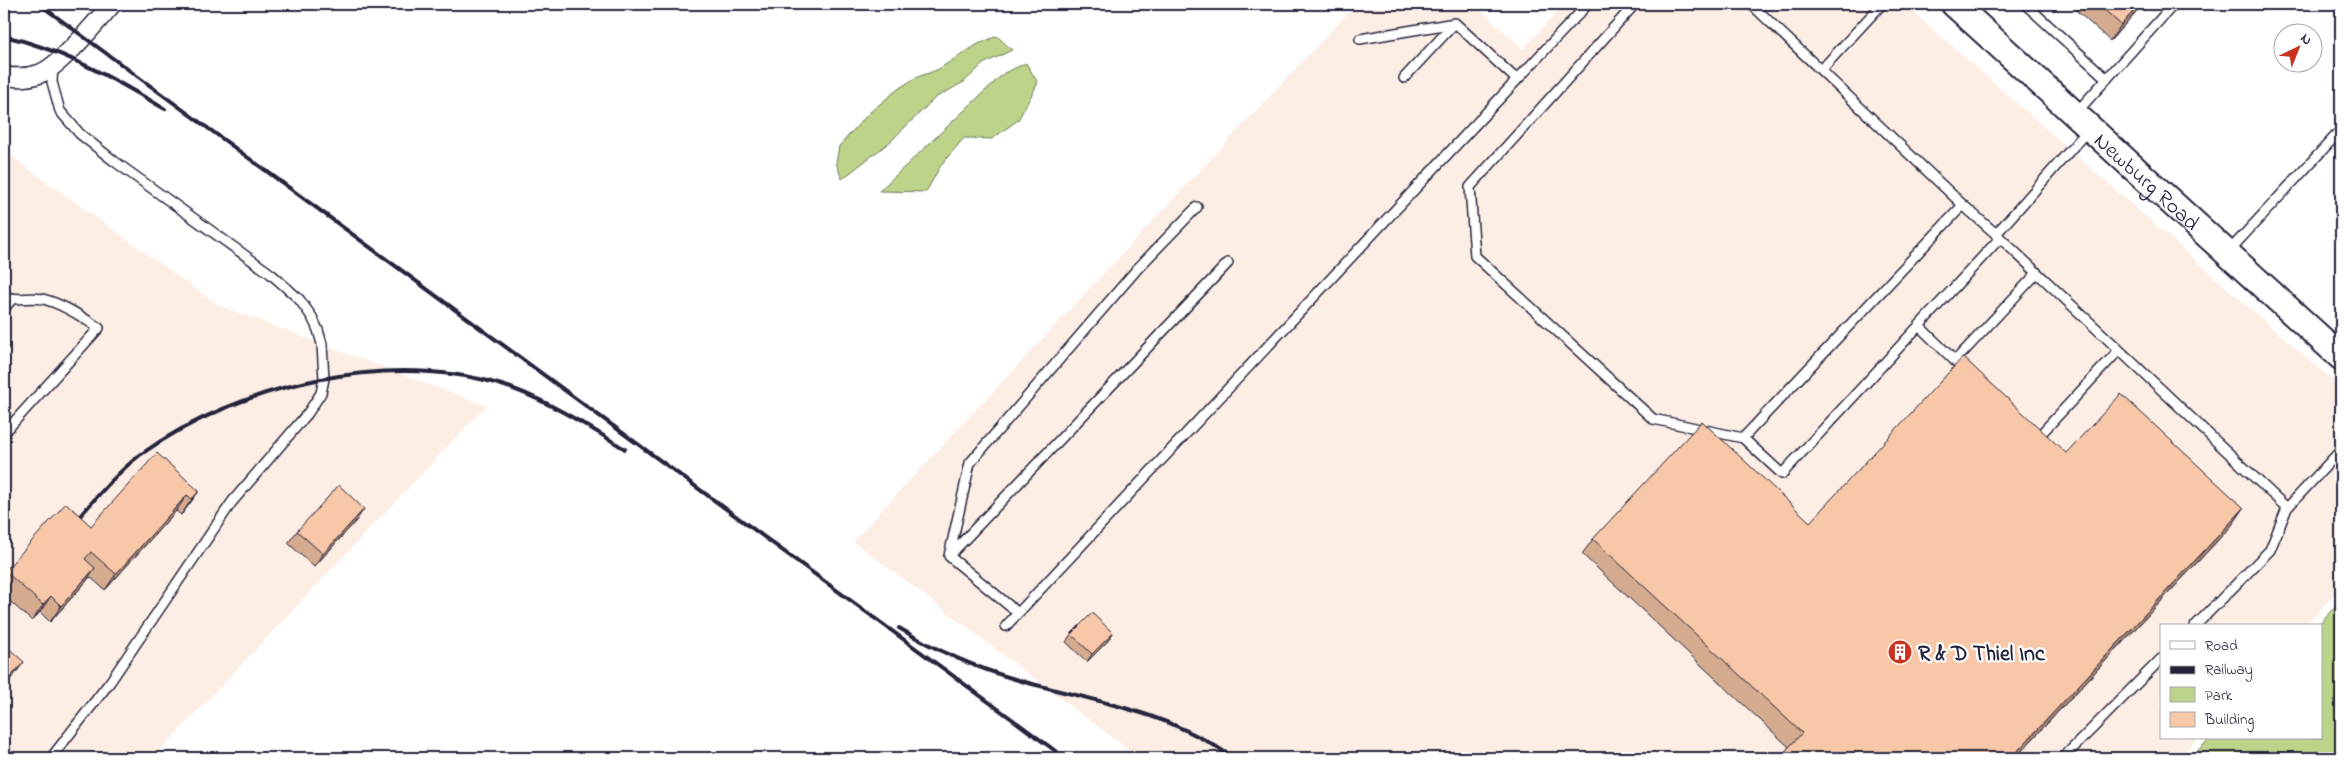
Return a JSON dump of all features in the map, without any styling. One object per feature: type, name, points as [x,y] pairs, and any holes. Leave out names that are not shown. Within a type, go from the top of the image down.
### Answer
[{"type":"main road","name":"Newburg Road","points":[[1954,4],[2341,357]]},
{"type":"street","points":[[4,76],[28,77],[39,74],[53,65],[112,4]]},
{"type":"lane","points":[[1006,626],[1588,4]]},
{"type":"lane","points":[[1635,4],[1470,187],[1476,256],[1653,419],[1743,438],[1782,474],[1919,326],[1998,236],[2082,121],[2107,79],[2174,4]]},
{"type":"lane","points":[[1751,4],[2287,508]]},
{"type":"lane","points":[[1822,69],[1882,4]]},
{"type":"lane","points":[[2025,4],[2107,79]]},
{"type":"lane","points":[[1454,24],[1516,79]]},
{"type":"lane","points":[[1360,39],[1454,24]]},
{"type":"lane","points":[[1404,78],[1454,24]]},
{"type":"lane","points":[[51,758],[110,682],[232,502],[308,413],[321,393],[324,379],[322,344],[318,330],[312,317],[299,299],[271,274],[114,161],[80,134],[60,111],[53,88],[53,65]]},
{"type":"lane","points":[[2227,254],[2341,130]]},
{"type":"lane","points":[[1743,438],[1963,205]]},
{"type":"lane","points":[[948,556],[970,463],[1138,268],[1197,207]]},
{"type":"lane","points":[[948,556],[1228,263]]},
{"type":"lane","points":[[1956,361],[2037,273]]},
{"type":"lane","points":[[4,309],[8,298],[42,299],[74,312],[99,328],[4,433]]},
{"type":"lane","points":[[1919,326],[1976,380]]},
{"type":"lane","points":[[2032,429],[2039,436],[2120,350]]},
{"type":"lane","points":[[2197,624],[2270,550],[2287,508],[2341,450]]},
{"type":"lane","points":[[948,556],[1018,613]]},
{"type":"lane","points":[[2063,758],[2160,660]]},
{"type":"shaded area","name":"R & D Thiel Inc","points":[[1356,4],[1474,4],[1523,49],[1564,4],[1904,4],[2341,388],[2341,587],[2307,624],[2160,624],[2160,740],[2196,740],[2179,758],[1139,758],[853,541]]},
{"type":"shaded area","points":[[11,156],[218,305],[486,406],[153,758],[4,758],[4,164]]},
{"type":"green space","points":[[997,36],[1012,50],[983,64],[964,82],[935,98],[891,141],[842,179],[836,163],[839,146],[869,113],[898,89],[915,78],[937,70],[978,44]]},
{"type":"green space","points":[[1026,63],[1038,83],[1018,120],[992,139],[964,138],[941,165],[926,192],[879,191],[1004,73]]},
{"type":"green space","points":[[2341,600],[2341,758],[2191,758],[2208,740],[2322,740],[2322,624],[2319,624]]},
{"type":"building","points":[[2098,4],[2140,4],[2121,25]]},
{"type":"building","name":"R & D Thiel Inc","points":[[1963,357],[2066,453],[2121,394],[2244,508],[2011,758],[1779,758],[1802,733],[1593,539],[1702,421],[1810,522]]},
{"type":"building","points":[[157,453],[199,491],[192,499],[187,495],[116,574],[91,552],[85,559],[95,568],[61,606],[51,596],[43,605],[5,571],[66,503],[91,526]]},
{"type":"building","points":[[339,485],[364,509],[323,554],[297,531]]},
{"type":"building","points":[[1092,613],[1113,633],[1092,654],[1071,634]]},
{"type":"building","points":[[4,644],[24,662],[4,684]]},
{"type":"railway","points":[[39,4],[1065,758]]},
{"type":"railway","points":[[4,36],[46,49],[87,66],[165,109]]},
{"type":"railway","points":[[71,526],[122,471],[140,455],[179,430],[223,409],[270,392],[319,380],[368,372],[418,371],[466,376],[511,388],[556,408],[625,449]]},
{"type":"railway","points":[[899,628],[942,651],[987,670],[1157,718],[1209,742],[1233,758]]},
{"type":"place","name":"R & D Thiel Inc","points":[[1900,652]]}]
